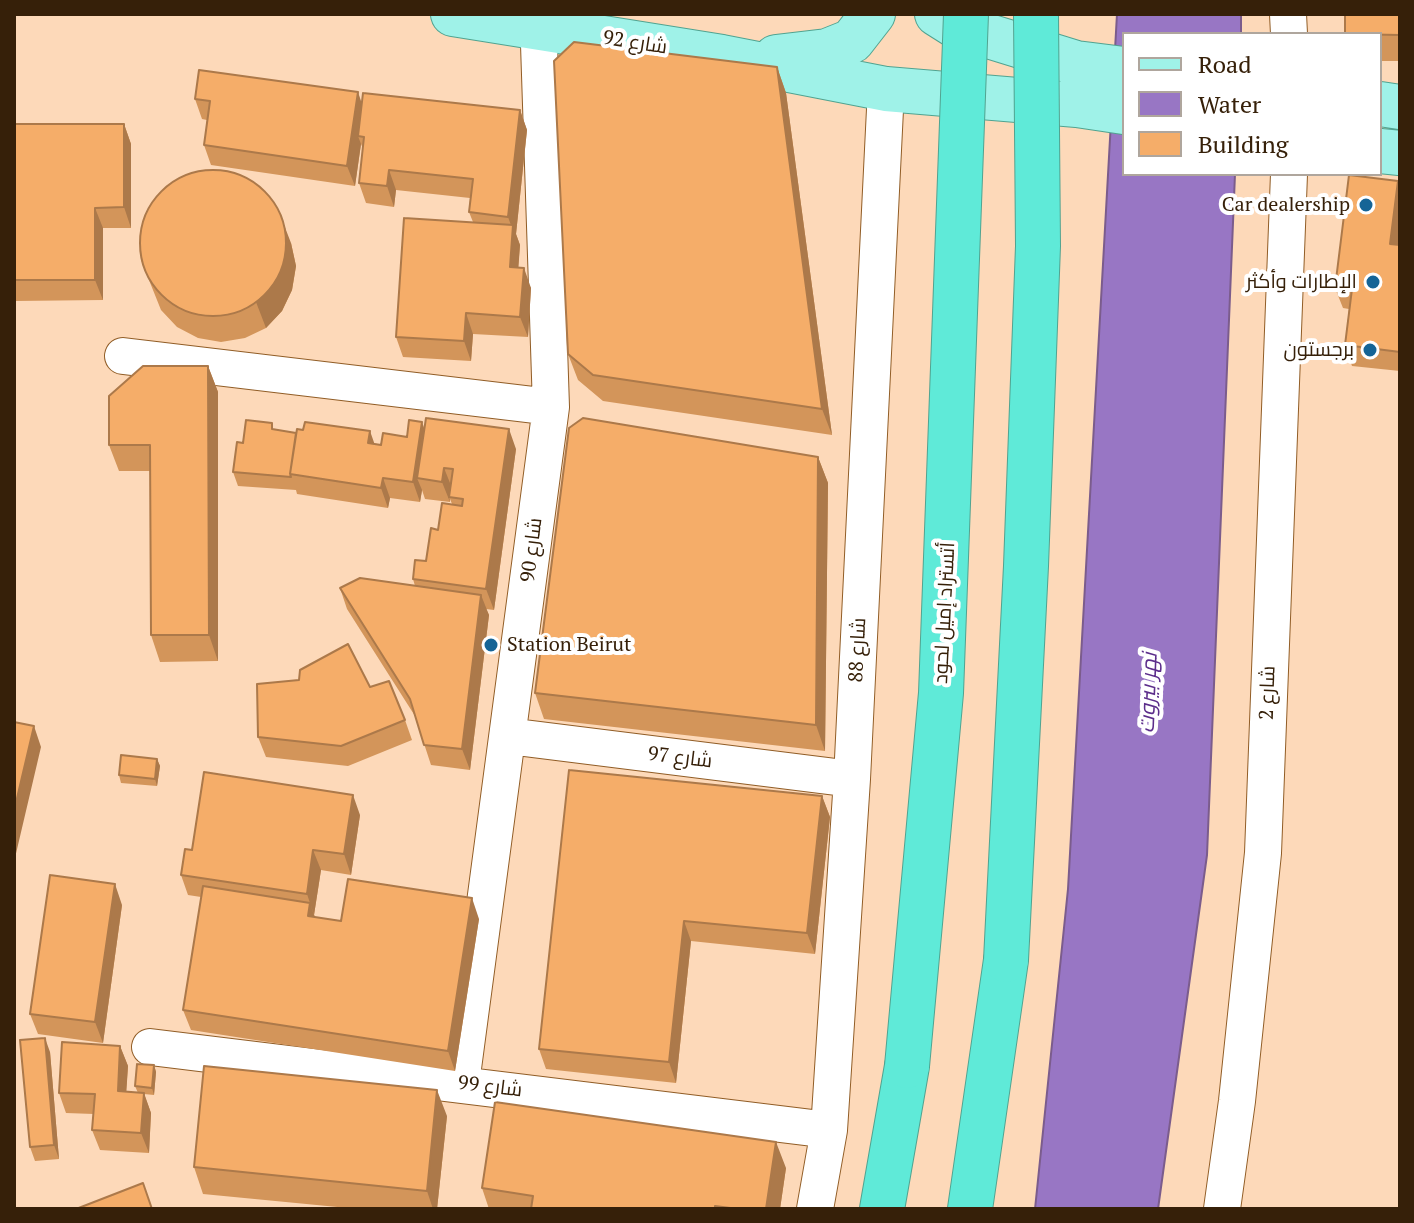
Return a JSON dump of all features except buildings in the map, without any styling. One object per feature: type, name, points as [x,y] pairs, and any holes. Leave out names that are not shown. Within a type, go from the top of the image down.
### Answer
[{"type":"highway","name":"أتستراد إميل لحود","points":[[882,1209],[907,1066],[941,693],[966,14]]},
{"type":"highway","points":[[970,1209],[1006,960],[1038,246],[1036,14]]},
{"type":"main road","name":"شارع 92","points":[[453,14],[538,20],[722,57]]},
{"type":"main road","points":[[722,57],[793,57],[827,51],[852,41],[873,14]]},
{"type":"main road","points":[[937,14],[1076,84],[1122,111]]},
{"type":"main road","points":[[722,57],[886,89],[1076,84],[1122,70]]},
{"type":"street","name":"شارع 90","points":[[461,1083],[551,407],[538,20]]},
{"type":"street","name":"شارع 88","points":[[815,1209],[829,1130],[852,779],[886,89]]},
{"type":"street","name":"شارع 2","points":[[1222,1209],[1263,853],[1289,176]]},
{"type":"street","points":[[123,356],[551,407]]},
{"type":"street","name":"شارع 97","points":[[508,736],[852,779]]},
{"type":"street","name":"شارع 99","points":[[150,1047],[829,1130]]},
{"type":"water","name":"نهر بيروت","points":[[1117,14],[1241,14],[1241,32],[1122,32],[1122,176],[1235,176],[1207,855],[1158,1209],[1035,1209],[1068,889]]},
{"type":"place","name":"Car dealership","points":[[1366,205]]},
{"type":"place","name":"الإطارات وأكثر","points":[[1373,282]]},
{"type":"place","name":"برجستون","points":[[1370,350]]},
{"type":"place","name":"Station Beirut","points":[[491,645]]}]
